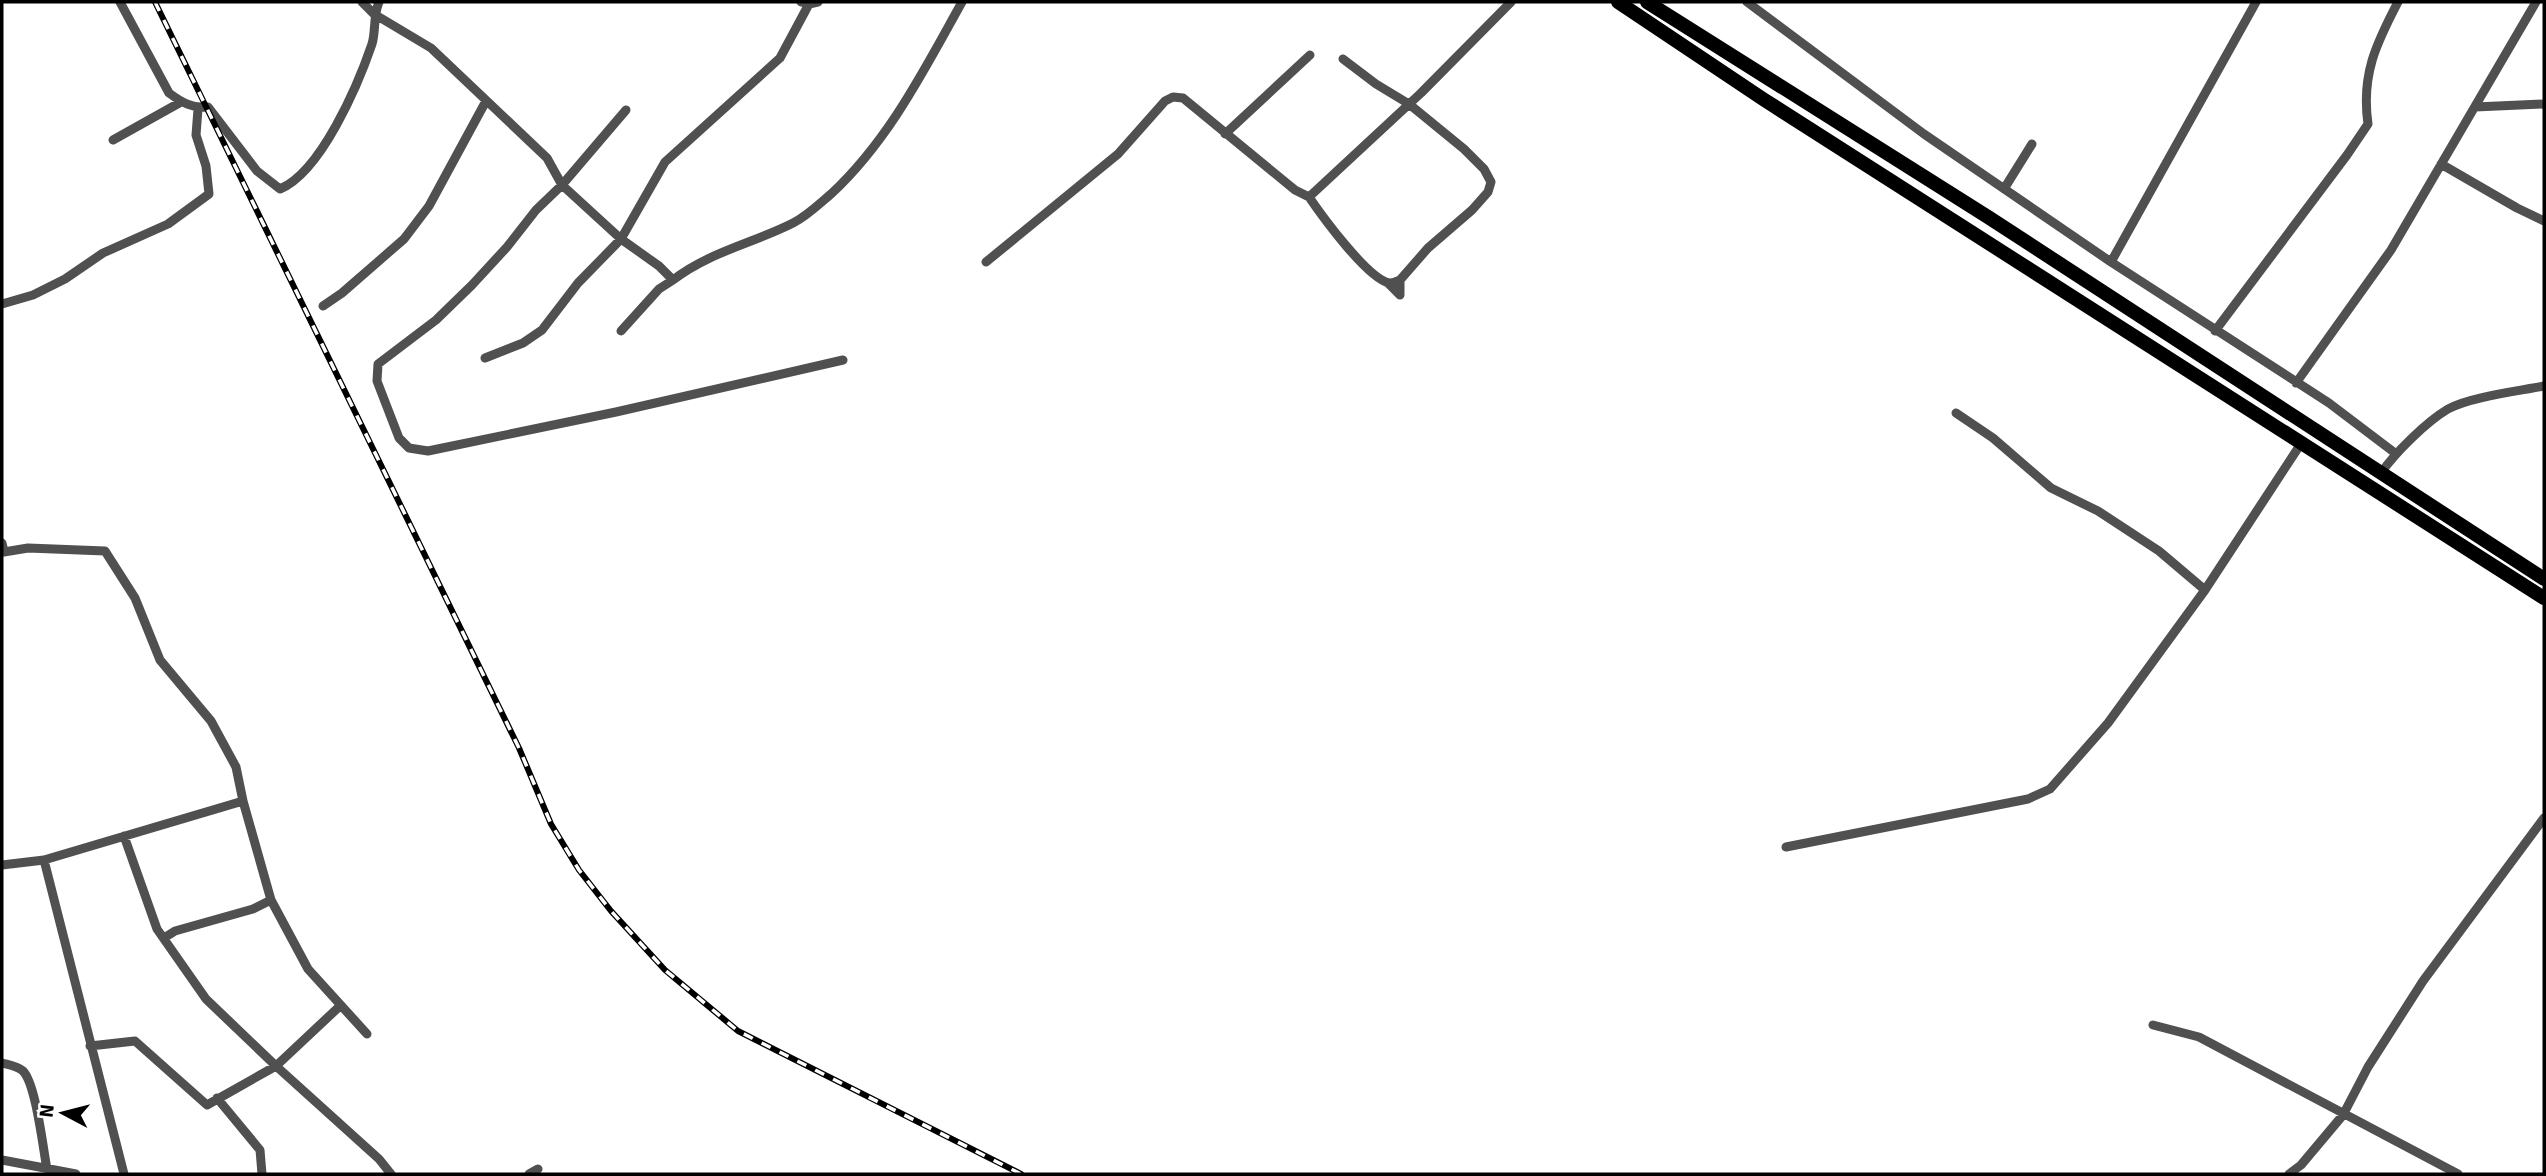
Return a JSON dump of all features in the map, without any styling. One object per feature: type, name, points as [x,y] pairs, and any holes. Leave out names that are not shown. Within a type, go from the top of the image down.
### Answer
[{"type":"main road","points":[[1618,2],[1763,99],[2544,598]]},
{"type":"main road","points":[[1647,2],[1988,217],[2544,579]]},
{"type":"main road","points":[[1763,99],[1776,82]]},
{"type":"street","points":[[120,2],[169,93],[198,109],[206,106],[257,172],[280,188],[293,184],[333,134],[373,42],[374,14],[379,2]]},
{"type":"street","points":[[362,2],[374,14],[431,48],[547,158],[562,185],[621,239],[659,266],[673,280]]},
{"type":"street","points":[[621,331],[659,289],[721,252],[794,223],[853,173],[900,112],[962,2]]},
{"type":"street","points":[[1309,197],[1409,104],[1511,2]]},
{"type":"street","points":[[1747,2],[1924,134],[2110,262],[2329,403],[2395,453]]},
{"type":"street","points":[[2110,262],[2256,2]]},
{"type":"street","points":[[2215,331],[2368,124],[2364,100],[2367,75],[2374,50],[2398,2]]},
{"type":"street","points":[[2296,383],[2391,250],[2536,2]]},
{"type":"street","points":[[485,358],[523,343],[542,330],[578,282],[621,239],[665,162],[780,58],[809,3]]},
{"type":"street","points":[[1225,134],[1310,55]]},
{"type":"street","points":[[986,262],[1118,154],[1165,101],[1173,97],[1183,98],[1295,190],[1309,197],[1332,231],[1368,268],[1388,282],[1400,280],[1428,248],[1472,210],[1488,192],[1490,182],[1484,169],[1464,149],[1409,104],[1343,59]]},
{"type":"street","points":[[323,306],[404,239],[429,206],[486,101]]},
{"type":"street","points":[[113,140],[181,102]]},
{"type":"street","points":[[2475,107],[2544,104]]},
{"type":"street","points":[[2,303],[33,295],[65,279],[103,253],[168,224],[209,194],[205,166],[196,135],[198,109]]},
{"type":"street","points":[[626,110],[562,185],[536,210],[507,247],[450,306],[378,364],[379,388],[399,438],[409,449],[428,451],[616,412],[843,360]]},
{"type":"street","points":[[2004,189],[2032,144]]},
{"type":"street","points":[[2441,164],[2544,221]]},
{"type":"street","points":[[2381,473],[2395,453],[2449,408],[2544,386]]},
{"type":"street","points":[[1956,414],[1993,438],[2051,488],[2098,511],[2159,551],[2205,590]]},
{"type":"street","points":[[1786,847],[2028,799],[2050,789],[2108,723],[2205,590],[2302,442]]},
{"type":"street","points":[[2,549],[105,551],[135,598],[160,660],[211,721],[236,767],[243,802],[271,900],[308,969],[367,1034]]},
{"type":"street","points":[[2,865],[44,860],[243,802]]},
{"type":"street","points":[[2290,1174],[2301,1165],[2343,1115],[2368,1066],[2423,981],[2544,818]]},
{"type":"street","points":[[124,836],[157,929],[206,999],[379,1159],[391,1174]]},
{"type":"street","points":[[44,860],[124,1174]]},
{"type":"street","points":[[164,938],[175,931],[253,909],[271,900]]},
{"type":"street","points":[[90,1046],[135,1041],[207,1105],[276,1066],[341,1005]]},
{"type":"street","points":[[2153,1025],[2199,1037],[2458,1174]]},
{"type":"street","points":[[2,1063],[24,1072],[34,1101],[47,1169]]},
{"type":"street","points":[[217,1098],[260,1150],[262,1174]]},
{"type":"street","points":[[2,1160],[76,1174]]},
{"type":"railway","points":[[155,2],[519,748],[551,824],[579,870],[611,911],[665,970],[738,1031],[1021,1174]]}]
